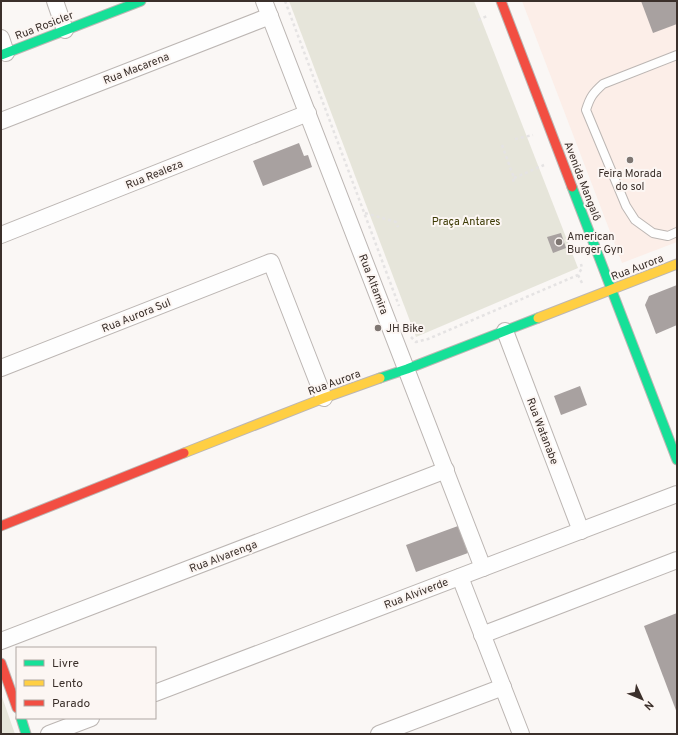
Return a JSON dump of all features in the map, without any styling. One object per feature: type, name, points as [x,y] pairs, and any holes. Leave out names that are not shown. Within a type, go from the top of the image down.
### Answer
[{"type":"street","points":[[55,1],[65,30]]},
{"type":"street","name":"Rua Rosicler","points":[[4,54],[141,1]]},
{"type":"street","name":"Avenida Mangalô","points":[[501,1],[677,460]]},
{"type":"street","name":"Rua Altamira","points":[[267,8],[483,568]]},
{"type":"street","name":"Rua Macarena","points":[[1,121],[267,8]]},
{"type":"street","points":[[1,38],[4,54]]},
{"type":"street","name":"Rua Realeza","points":[[1,235],[308,113]]},
{"type":"street","name":"Rua Aurora Sul","points":[[1,368],[271,262],[324,398]]},
{"type":"street","name":"Rua Aurora","points":[[1,526],[324,398],[406,369],[677,264]]},
{"type":"street","name":"Rua Watanabe","points":[[505,331],[581,531]]},
{"type":"street","name":"Rua Alvarenga","points":[[1,641],[446,470]]},
{"type":"street","name":"Rua Alviverde","points":[[156,693],[677,494]]},
{"type":"street","points":[[482,635],[677,560]]},
{"type":"street","points":[[460,577],[521,734]]},
{"type":"street","points":[[1,663],[16,705]]},
{"type":"street","points":[[379,734],[503,687]]},
{"type":"street","points":[[21,719],[26,734]]},
{"type":"street","points":[[49,734],[88,719]]},
{"type":"lane","points":[[677,55],[603,84],[596,90],[589,100],[586,110],[626,206],[635,220],[653,233],[668,236],[677,232]]},
{"type":"path","points":[[285,1],[400,309]]},
{"type":"path","points":[[485,11],[489,22]]},
{"type":"path","points":[[478,20],[487,16]]},
{"type":"path","points":[[530,128],[535,141]]},
{"type":"path","points":[[515,140],[533,135]]},
{"type":"path","points":[[502,145],[514,178],[513,182]]},
{"type":"path","points":[[542,158],[547,172]]},
{"type":"path","points":[[514,178],[544,164]]},
{"type":"path","points":[[347,213],[365,213],[396,222],[398,227]]},
{"type":"path","points":[[409,331],[412,338],[416,342],[428,338],[578,275],[582,268],[581,263]]},
{"type":"shaded area","name":"Feira Morada do sol","points":[[522,1],[677,1],[677,242],[622,263]]},
{"type":"green space","name":"Praça Antares","points":[[289,1],[474,1],[578,268],[416,337]]},
{"type":"green space","points":[[1,694],[15,734],[1,734]]},
{"type":"building","points":[[641,1],[677,1],[677,24],[653,33]]},
{"type":"building","points":[[299,143],[304,156],[308,155],[312,167],[263,186],[253,161]]},
{"type":"building","points":[[561,233],[566,248],[553,253],[547,237]]},
{"type":"building","points":[[677,285],[677,325],[656,334],[645,305],[649,296]]},
{"type":"building","points":[[580,386],[587,405],[561,415],[554,396]]},
{"type":"building","points":[[458,526],[468,553],[416,572],[406,545]]},
{"type":"building","points":[[677,613],[677,713],[644,626]]},
{"type":"traffic: fast","points":[[1,55],[141,1]]},
{"type":"traffic: fast","points":[[572,187],[677,460]]},
{"type":"traffic: fast","points":[[380,378],[538,318]]},
{"type":"traffic: fast","points":[[21,719],[26,734]]},
{"type":"traffic: slow","points":[[538,318],[677,264]]},
{"type":"traffic: slow","points":[[184,453],[324,398],[380,378]]},
{"type":"traffic: jam","points":[[501,1],[572,187]]},
{"type":"traffic: jam","points":[[1,526],[184,453]]},
{"type":"traffic: jam","points":[[1,663],[16,705]]},
{"type":"place","name":"Feira Morada do sol","points":[[630,160]]},
{"type":"place","name":"American Burger Gyn","points":[[559,242]]},
{"type":"place","name":"JH Bike","points":[[378,328]]}]
